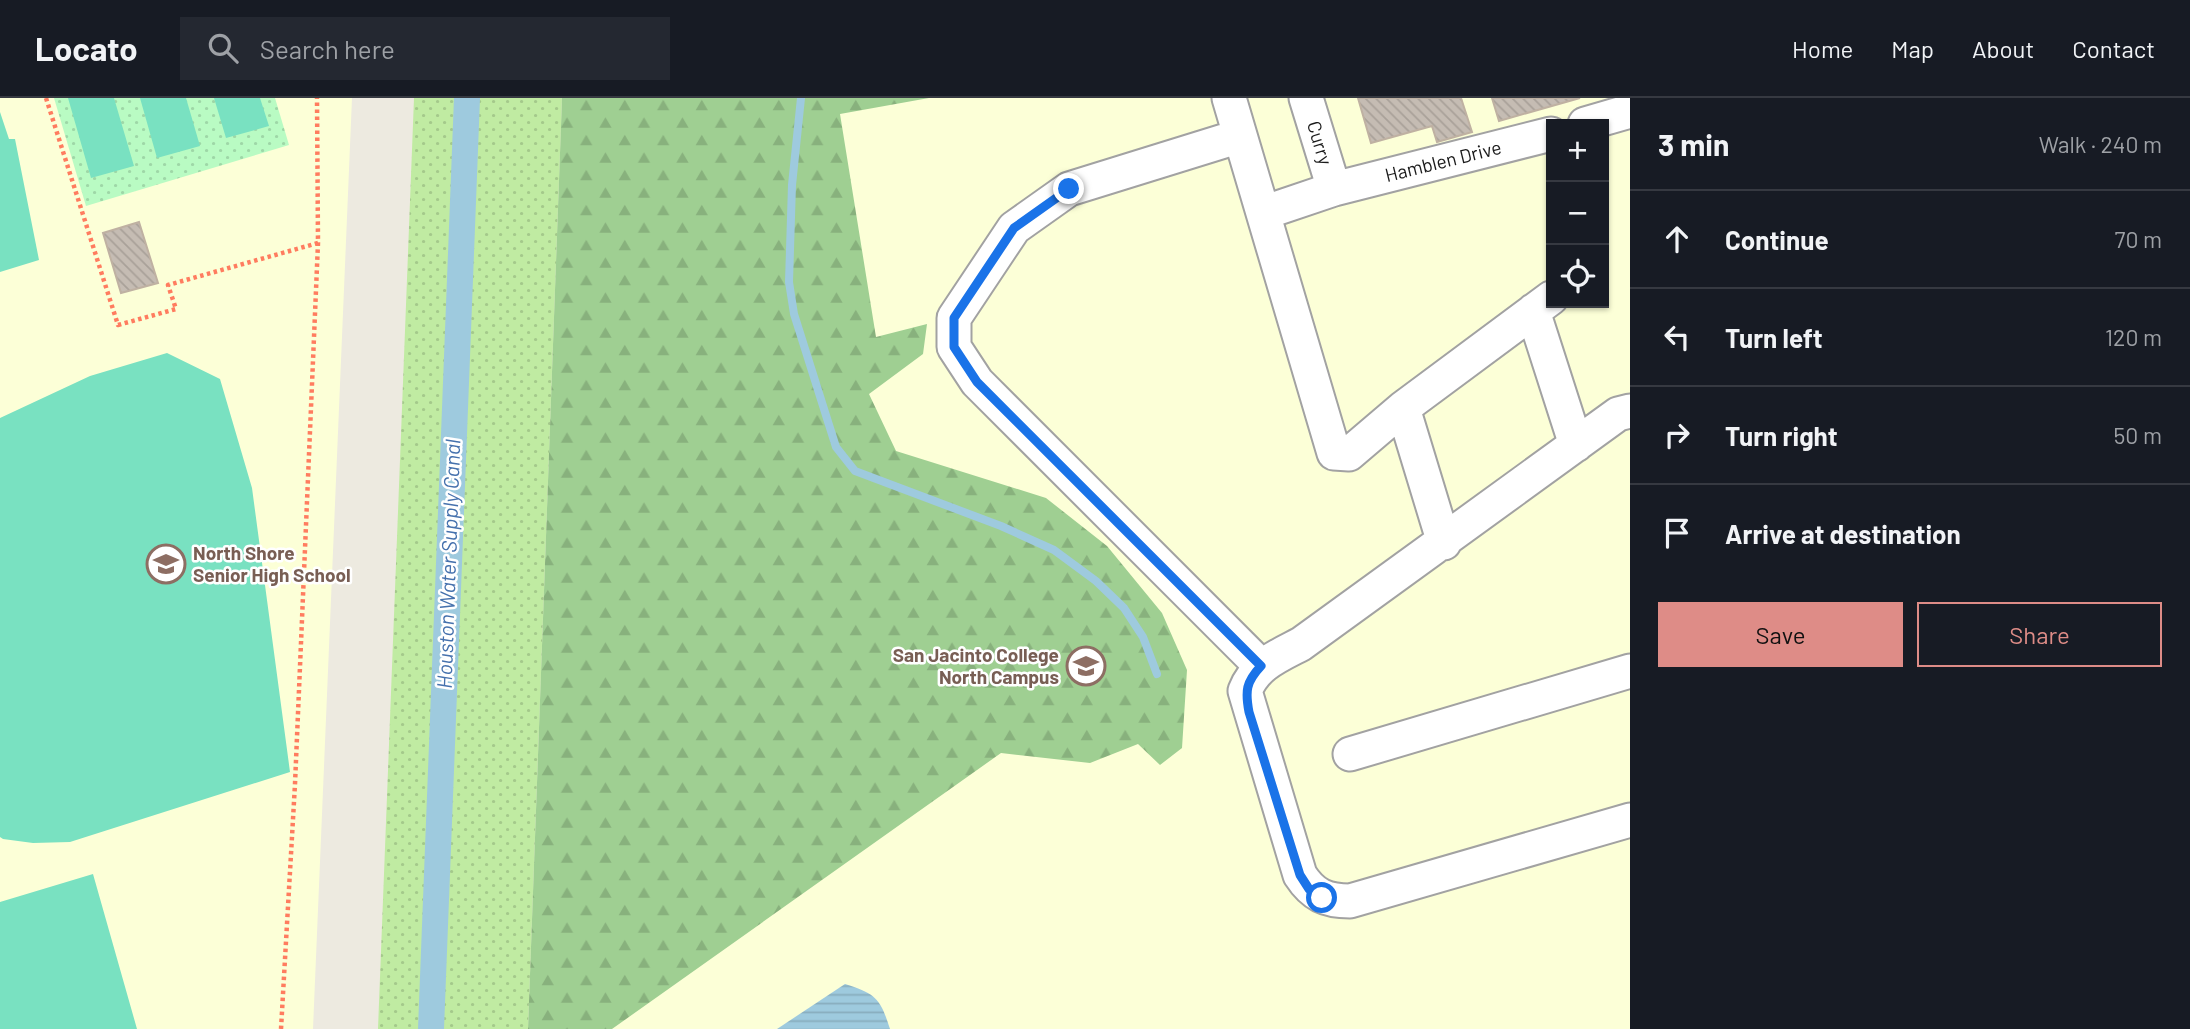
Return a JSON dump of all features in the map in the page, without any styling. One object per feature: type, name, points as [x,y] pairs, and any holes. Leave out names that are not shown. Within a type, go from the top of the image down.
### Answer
[{"type":"lane","points":[[1229,98],[1334,453],[1349,454],[1403,408],[1542,304],[1576,445]]},
{"type":"lane","name":"Curry","points":[[1306,98],[1334,188]]},
{"type":"lane","points":[[1602,119],[1630,111]]},
{"type":"lane","points":[[1240,136],[1069,189],[1014,228],[954,318],[954,347],[977,382],[1261,666]]},
{"type":"lane","name":"Hamblen Drive","points":[[1263,213],[1334,188],[1546,136]]},
{"type":"lane","points":[[1403,408],[1444,543]]},
{"type":"lane","points":[[1630,411],[1618,414],[1444,543],[1301,644],[1261,666],[1250,678],[1245,691],[1249,712],[1300,875],[1309,889],[1322,898],[1350,901],[1630,820]]},
{"type":"lane","points":[[1350,754],[1630,671]]},
{"type":"path","points":[[46,98],[118,325],[176,309],[168,285],[318,243]]},
{"type":"path","points":[[281,1029],[295,784],[318,243],[317,98]]},
{"type":"shaded area","name":"North Shore Senior High School","points":[[0,98],[352,98],[313,1029],[0,1029]]},
{"type":"shaded area","name":"San Jacinto College North Campus","points":[[562,98],[1630,98],[1630,1029],[528,1029]]},
{"type":"green space","points":[[54,98],[275,98],[289,145],[86,206]]},
{"type":"green space","points":[[68,98],[114,98],[134,166],[91,178]]},
{"type":"green space","points":[[140,98],[186,98],[200,146],[157,158]]},
{"type":"green space","points":[[214,98],[260,98],[269,126],[226,138]]},
{"type":"green space","points":[[414,98],[562,98],[528,1029],[378,1029]]},
{"type":"green space","points":[[562,98],[929,98],[840,114],[876,337],[927,324],[923,354],[869,394],[896,451],[1046,498],[1107,546],[1162,613],[1187,670],[1182,748],[1160,765],[1138,744],[1090,763],[1001,753],[612,1029],[528,1029]]},
{"type":"green space","points":[[0,112],[9,139],[15,139],[39,260],[0,272]]},
{"type":"green space","points":[[167,353],[220,379],[252,488],[290,772],[70,842],[33,843],[3,839],[0,837],[0,418],[90,376]]},
{"type":"green space","points":[[93,874],[137,1029],[0,1029],[0,902]]},
{"type":"water","points":[[845,984],[870,994],[880,1004],[890,1029],[777,1029]]},
{"type":"building","points":[[1358,98],[1461,98],[1472,132],[1437,142],[1432,126],[1371,143]]},
{"type":"building","points":[[1492,98],[1580,98],[1499,121]]},
{"type":"building","points":[[139,222],[158,283],[121,293],[103,233]]},
{"type":"waterway","name":"Houston Water Supply Canal","points":[[431,1029],[467,98]]},
{"type":"waterway","points":[[801,98],[792,185],[789,282],[794,314],[836,447],[855,471],[1001,526],[1054,550],[1096,581],[1124,608],[1143,637],[1157,674]]},
{"type":"place","name":"North Shore Senior High School","points":[[166,564]]},
{"type":"place","name":"San Jacinto College North Campus","points":[[1086,666]]},
{"type":"route","points":[[1069,189],[1014,228],[954,318],[954,347],[977,382],[1261,666],[1250,678],[1245,691],[1249,712],[1300,875],[1309,889],[1322,898]]}]
